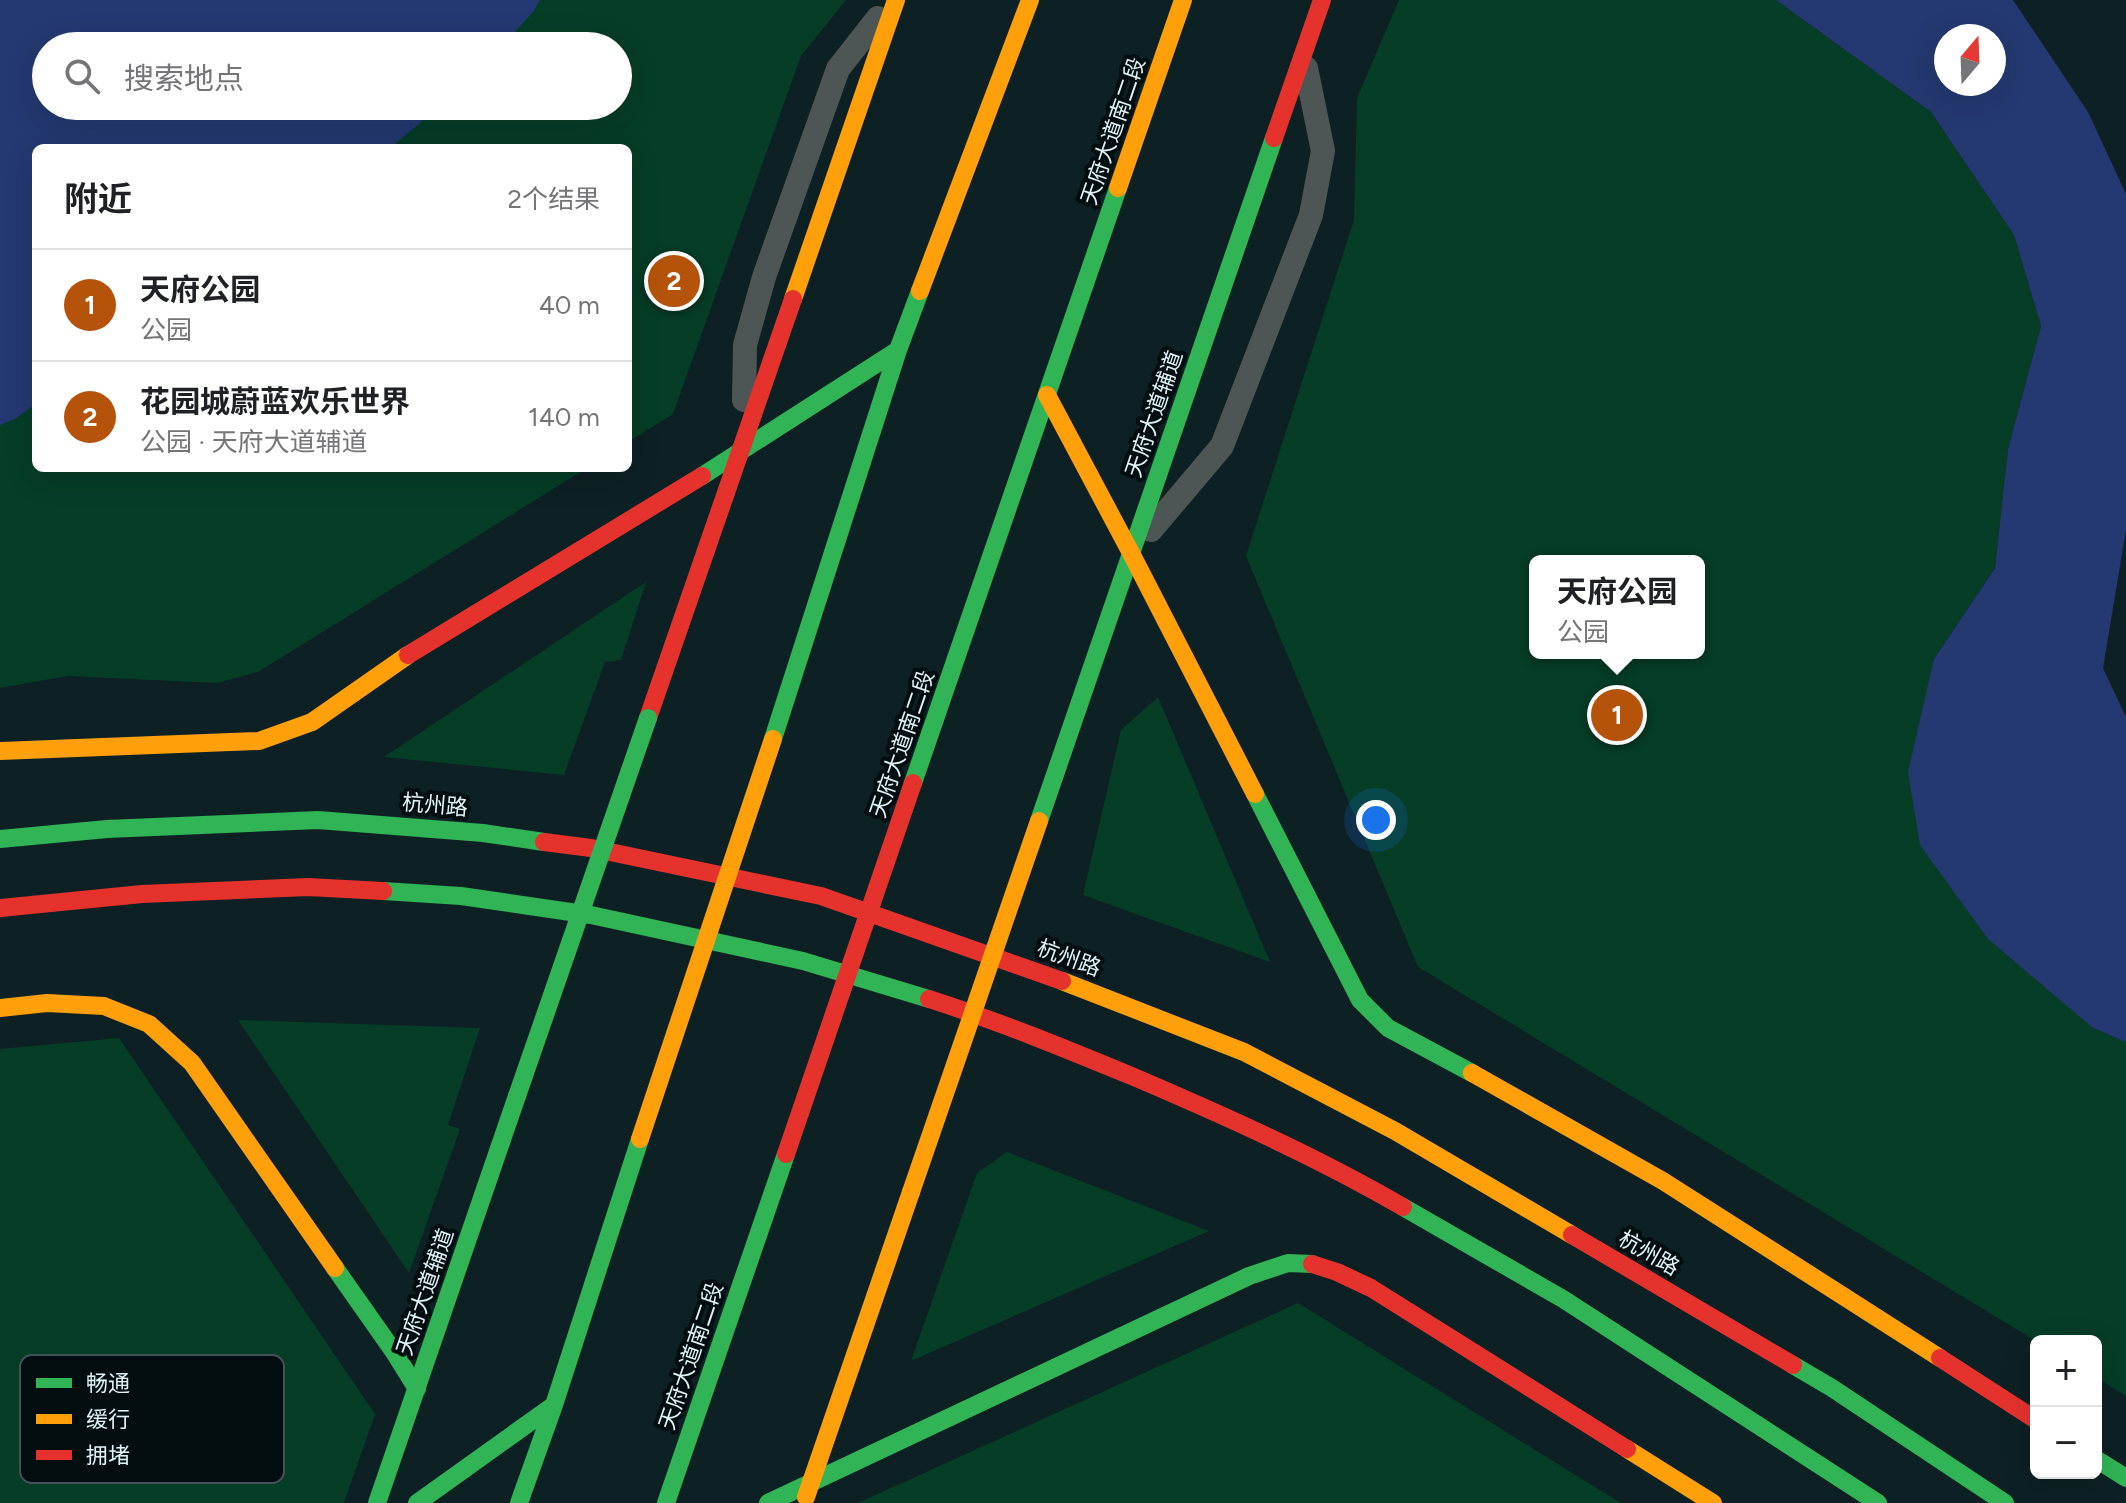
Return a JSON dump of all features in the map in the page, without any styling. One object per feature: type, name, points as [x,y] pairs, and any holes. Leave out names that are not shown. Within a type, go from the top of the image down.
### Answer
[{"type":"main road","points":[[739,454],[894,0]]},
{"type":"main road","points":[[519,1503],[773,739],[898,350],[1030,0]]},
{"type":"main road","name":"天府大道南二段","points":[[666,1503],[1183,0]]},
{"type":"main road","name":"天府大道辅道","points":[[812,1482],[1322,0]]},
{"type":"main road","points":[[0,751],[259,741],[312,722],[396,662],[739,454],[898,350]]},
{"type":"main road","points":[[1047,395],[1360,1000],[1378,1019],[1388,1028],[1663,1181],[2030,1416]]},
{"type":"main road","name":"天府大道辅道","points":[[377,1503],[739,454]]},
{"type":"main road","name":"杭州路","points":[[0,839],[107,829],[318,820],[483,833],[591,848],[821,896],[1077,986],[1244,1052],[1395,1131],[1832,1388],[2005,1503]]},
{"type":"main road","points":[[0,908],[142,894],[308,887],[461,896],[591,915],[803,961],[934,1001],[1057,1045],[1211,1110],[1375,1191],[1563,1299],[1878,1503]]},
{"type":"main road","points":[[0,1008],[47,1003],[104,1006],[149,1024],[192,1063],[417,1389]]},
{"type":"main road","points":[[768,1503],[1240,1281],[1267,1269],[1301,1262],[1330,1269],[1371,1288],[1713,1503]]},
{"type":"main road","points":[[417,1503],[554,1405]]},
{"type":"main road","points":[[2102,1463],[2126,1478]]},
{"type":"main road","points":[[804,1503],[812,1482]]},
{"type":"lane","points":[[739,454],[745,345],[764,277],[838,69],[894,0]]},
{"type":"lane","points":[[1131,553],[1222,446],[1311,215],[1323,151],[1303,54]]},
{"type":"green space","points":[[0,0],[846,0],[801,56],[673,414],[632,440],[632,144],[32,144],[32,472],[581,472],[258,672],[217,683],[68,676],[0,688]]},
{"type":"green space","points":[[1399,0],[1776,0],[1931,112],[2014,235],[2041,326],[2008,449],[1995,568],[1934,659],[2093,1028],[2126,1042],[2126,1396],[2102,1381],[2102,1335],[2030,1337],[1418,967],[1246,556],[1354,220],[1357,98]]},
{"type":"green space","points":[[646,582],[621,660],[605,662],[564,775],[384,757]]},
{"type":"green space","points":[[1158,697],[1270,962],[1083,895],[1121,730]]},
{"type":"green space","points":[[238,1020],[480,1028],[448,1125],[460,1129],[409,1273]]},
{"type":"green space","points":[[119,1038],[375,1414],[344,1503],[0,1503],[0,1049]]},
{"type":"green space","points":[[1007,1152],[1209,1231],[911,1361],[977,1173]]},
{"type":"green space","points":[[1298,1303],[1621,1503],[858,1503]]},
{"type":"water","points":[[0,0],[540,0],[515,32],[32,32],[32,120],[423,120],[395,144],[32,144],[32,407],[0,425]]},
{"type":"water","points":[[1776,0],[2013,0],[2088,112],[2126,194],[2126,530],[2103,668],[2126,717],[2126,1042],[2093,1028],[1988,939],[1920,845],[1908,772],[1934,659],[1995,568],[2008,449],[2041,326],[2014,235],[1931,112]]},
{"type":"traffic: fast","points":[[1039,821],[1274,138]]},
{"type":"traffic: fast","points":[[913,783],[1118,188]]},
{"type":"traffic: fast","points":[[773,739],[898,350],[920,291]]},
{"type":"traffic: fast","points":[[702,476],[898,350]]},
{"type":"traffic: fast","points":[[517,1096],[648,718]]},
{"type":"traffic: fast","points":[[1255,794],[1360,1000],[1388,1028],[1472,1073]]},
{"type":"traffic: fast","points":[[0,839],[107,829],[318,820],[483,833],[544,842]]},
{"type":"traffic: fast","points":[[383,891],[461,896],[591,915],[803,961],[929,999]]},
{"type":"traffic: fast","points":[[377,1503],[517,1096]]},
{"type":"traffic: fast","points":[[519,1503],[640,1139]]},
{"type":"traffic: fast","points":[[666,1503],[786,1154]]},
{"type":"traffic: fast","points":[[1403,1207],[1563,1299],[1878,1503]]},
{"type":"traffic: fast","points":[[768,1503],[1249,1276],[1288,1263],[1312,1264]]},
{"type":"traffic: fast","points":[[335,1268],[417,1389]]},
{"type":"traffic: fast","points":[[1793,1365],[2005,1503]]},
{"type":"traffic: fast","points":[[417,1503],[554,1405]]},
{"type":"traffic: fast","points":[[2102,1463],[2126,1478]]},
{"type":"traffic: slow","points":[[793,299],[896,0]]},
{"type":"traffic: slow","points":[[920,291],[1030,0]]},
{"type":"traffic: slow","points":[[1118,188],[1183,0]]},
{"type":"traffic: slow","points":[[1047,395],[1255,794]]},
{"type":"traffic: slow","points":[[0,751],[259,741],[312,722],[408,655]]},
{"type":"traffic: slow","points":[[640,1139],[773,739]]},
{"type":"traffic: slow","points":[[911,1192],[1039,821]]},
{"type":"traffic: slow","points":[[1062,981],[1244,1052],[1395,1131],[1572,1235]]},
{"type":"traffic: slow","points":[[0,1008],[47,1003],[104,1006],[149,1024],[192,1063],[335,1268]]},
{"type":"traffic: slow","points":[[1472,1073],[1663,1181],[1940,1358]]},
{"type":"traffic: slow","points":[[806,1497],[911,1192]]},
{"type":"traffic: slow","points":[[1627,1449],[1713,1503]]},
{"type":"traffic: jam","points":[[1274,138],[1322,0]]},
{"type":"traffic: jam","points":[[648,718],[793,299]]},
{"type":"traffic: jam","points":[[408,655],[702,476]]},
{"type":"traffic: jam","points":[[786,1154],[913,783]]},
{"type":"traffic: jam","points":[[544,842],[591,848],[821,896],[1062,981]]},
{"type":"traffic: jam","points":[[0,908],[142,894],[308,887],[383,891]]},
{"type":"traffic: jam","points":[[929,999],[1032,1036],[1168,1092],[1304,1154],[1403,1207]]},
{"type":"traffic: jam","points":[[1572,1235],[1793,1365]]},
{"type":"traffic: jam","points":[[1312,1264],[1371,1288],[1627,1449]]},
{"type":"traffic: jam","points":[[1940,1358],[2030,1416]]},
{"type":"place","name":"花园城蔚蓝欢乐世界","points":[[674,281]]},
{"type":"place","name":"天府公园","points":[[1617,715]]}]
